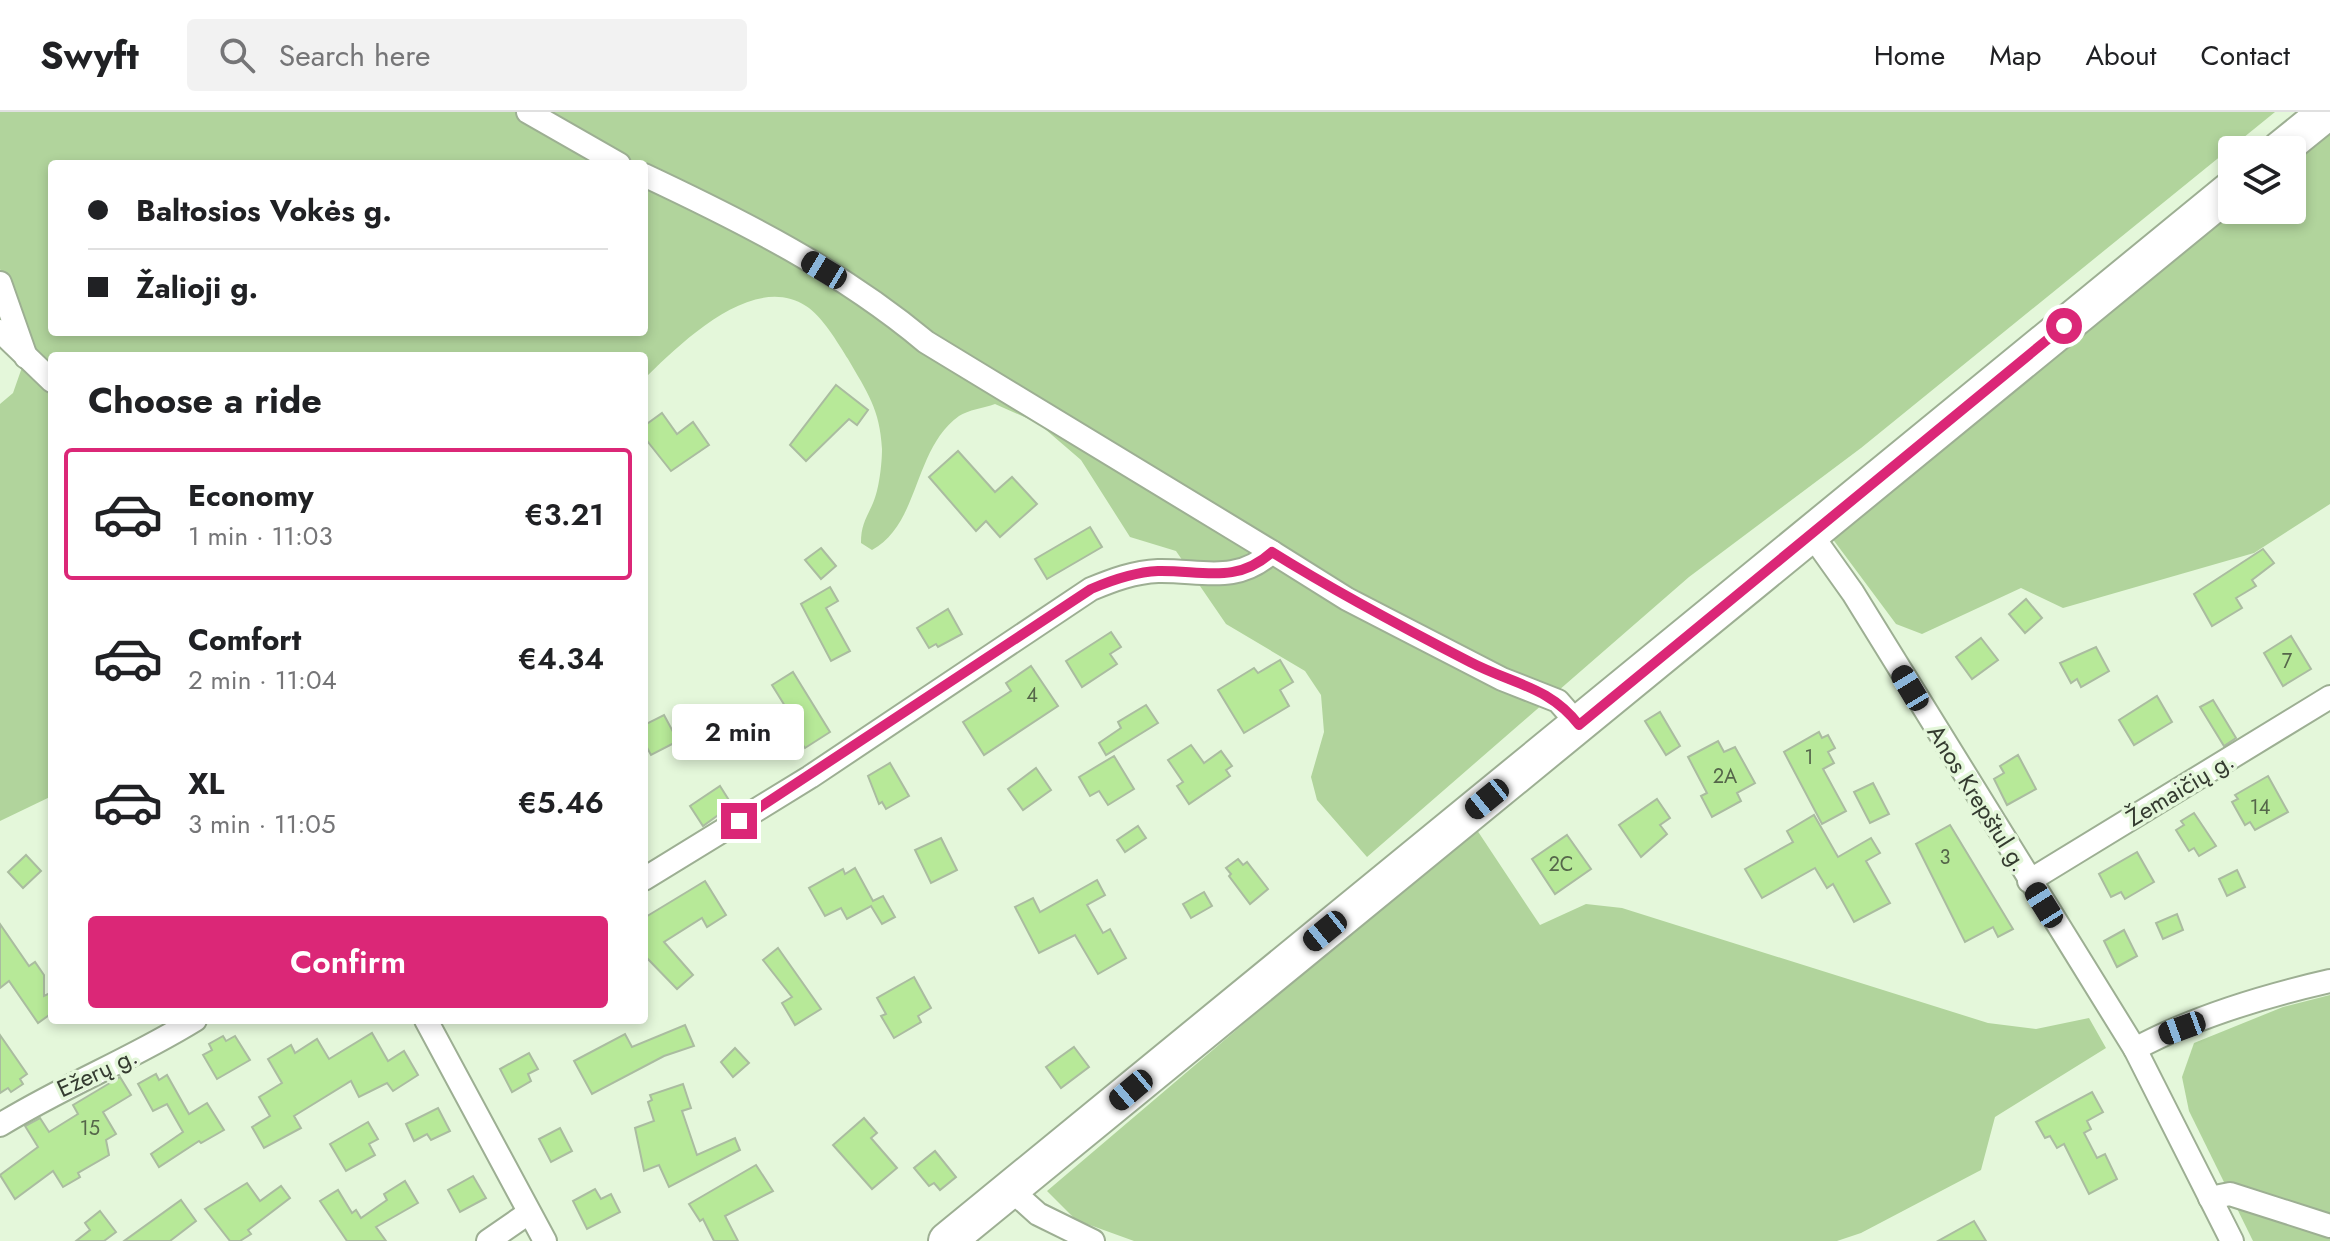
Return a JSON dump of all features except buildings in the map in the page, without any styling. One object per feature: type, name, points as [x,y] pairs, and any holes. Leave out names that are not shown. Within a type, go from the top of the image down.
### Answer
[{"type":"main road","points":[[2297,136],[2327,112]]},
{"type":"main road","points":[[947,1241],[2218,200]]},
{"type":"street","points":[[528,112],[612,160]]},
{"type":"street","points":[[648,177],[746,223],[876,301],[926,342],[1347,599],[1502,679],[1558,701],[1579,725]]},
{"type":"street","points":[[0,283],[26,357]]},
{"type":"street","points":[[0,331],[48,377]]},
{"type":"street","name":"Anos Krepštul g.","points":[[1811,534],[1853,593],[2135,1049],[2232,1241]]},
{"type":"street","points":[[648,877],[810,777],[1091,589],[1120,577],[1157,571],[1220,576],[1245,570],[1272,552]]},
{"type":"street","name":"Žemaičių g.","points":[[2029,881],[2330,697]]},
{"type":"street","points":[[2135,1049],[2158,1037],[2280,993],[2330,981]]},
{"type":"street","name":"Ežerų g.","points":[[0,1125],[51,1093],[149,1048],[188,1024]]},
{"type":"street","points":[[428,1024],[527,1214],[545,1241]]},
{"type":"street","points":[[1010,1189],[1038,1214],[1093,1241]]},
{"type":"street","points":[[2210,1198],[2230,1194],[2330,1226]]},
{"type":"street","points":[[488,1241],[527,1214]]},
{"type":"green space","points":[[0,112],[2275,112],[2245,136],[2218,136],[2218,158],[1861,448],[1689,577],[1367,857],[1317,800],[1311,777],[1324,732],[1321,695],[1305,671],[1226,624],[1176,551],[1130,537],[1081,460],[1038,423],[995,404],[959,416],[944,430],[933,447],[908,505],[888,538],[872,550],[861,543],[881,469],[881,435],[875,412],[861,381],[824,323],[806,306],[785,298],[763,298],[740,305],[718,317],[676,348],[648,375],[648,352],[48,352],[48,798],[0,821],[0,404],[13,393],[26,356],[25,337],[0,269]]},
{"type":"green space","points":[[2330,134],[2330,504],[2254,553],[2063,608],[2021,588],[1922,634],[1896,624],[1829,534],[2218,223],[2306,224],[2306,153]]},
{"type":"green space","points":[[1475,827],[1540,925],[1586,904],[1622,908],[1988,1023],[2036,1029],[2089,1018],[2106,1048],[1995,1117],[1981,1170],[1861,1233],[1837,1241],[1134,1241],[1076,1220],[1047,1191]]},
{"type":"green space","points":[[2330,995],[2330,1241],[2253,1241],[2189,1111],[2182,1077],[2194,1043],[2283,1007]]},
{"type":"route","points":[[739,821],[1091,589],[1120,577],[1157,571],[1220,576],[1245,570],[1272,552],[1347,599],[1502,679],[1543,692],[1564,706],[1579,725],[2064,326]]}]
